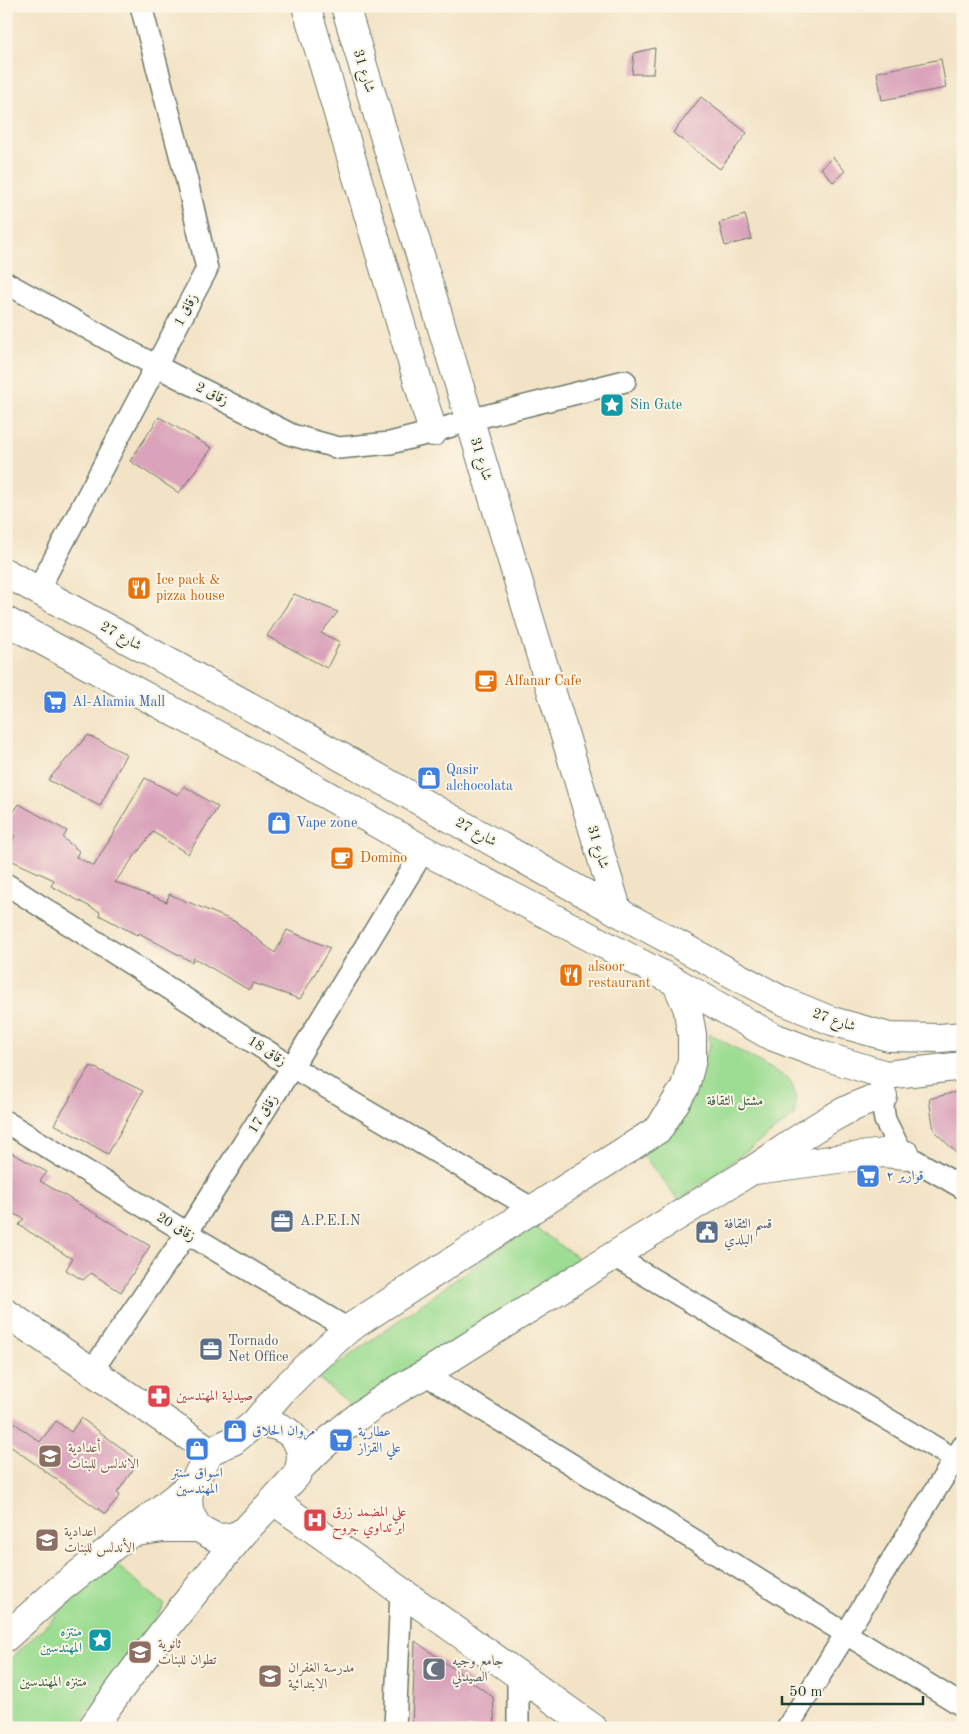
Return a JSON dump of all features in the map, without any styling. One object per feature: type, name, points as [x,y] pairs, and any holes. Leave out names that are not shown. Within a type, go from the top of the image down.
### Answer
[{"type":"street","name":"زقاق 1","points":[[38,590],[207,269],[187,181],[141,6]]},
{"type":"street","points":[[306,6],[433,432]]},
{"type":"street","name":"شارع 31","points":[[345,6],[618,912]]},
{"type":"street","name":"زقاق 2","points":[[6,283],[156,366],[292,435],[339,448],[390,443],[469,420],[625,381]]},
{"type":"street","name":"شارع 27","points":[[6,572],[618,912],[781,1000],[832,1021],[889,1037],[940,1038],[963,1036]]},
{"type":"street","points":[[9,629],[293,776],[424,850],[676,982],[771,1036],[821,1055],[885,1085]]},
{"type":"street","points":[[293,776],[311,740]]},
{"type":"street","name":"زقاق 17","points":[[91,1372],[187,1233],[292,1067],[424,850]]},
{"type":"street","name":"زقاق 18","points":[[6,884],[292,1067],[533,1208]]},
{"type":"street","points":[[191,1595],[200,1565],[202,1530],[189,1512],[188,1494],[210,1451],[233,1441],[254,1424],[306,1367],[348,1329],[533,1208],[659,1129],[685,1087],[692,1060],[692,1034],[687,1007],[676,982]]},
{"type":"street","points":[[92,1728],[122,1685],[191,1595],[244,1531],[296,1476],[301,1466],[334,1435],[363,1412],[612,1255],[751,1171],[810,1131],[866,1101],[885,1085],[963,1066]]},
{"type":"street","points":[[885,1085],[883,1109],[885,1120],[906,1154],[963,1188]]},
{"type":"street","name":"زقاق 20","points":[[6,1122],[348,1329]]},
{"type":"street","points":[[751,1171],[883,1153],[906,1154]]},
{"type":"street","points":[[612,1255],[960,1456],[787,1728]]},
{"type":"street","points":[[6,1313],[210,1451]]},
{"type":"street","points":[[425,1374],[963,1706]]},
{"type":"street","points":[[254,1424],[275,1424],[293,1436],[301,1456],[301,1466]]},
{"type":"street","points":[[6,1637],[61,1588],[191,1485]]},
{"type":"street","points":[[274,1501],[593,1728]]},
{"type":"street","points":[[128,1534],[163,1528],[202,1530],[215,1537],[225,1538],[235,1536],[244,1531]]},
{"type":"street","points":[[395,1728],[402,1592]]},
{"type":"street","points":[[518,1674],[518,1728]]},
{"type":"green space","name":"مشتل الثقافة","points":[[709,1033],[789,1079],[796,1101],[795,1111],[794,1116],[679,1201],[642,1154],[670,1131],[710,1046]]},
{"type":"green space","points":[[532,1225],[580,1259],[355,1408],[318,1378]]},
{"type":"green space","name":"متنزه المهندسين","points":[[113,1562],[165,1605],[77,1728],[6,1728],[6,1663]]},
{"type":"building","points":[[655,48],[653,74],[632,74],[634,53]]},
{"type":"building","points":[[941,59],[946,88],[882,100],[877,72]]},
{"type":"building","points":[[701,97],[747,133],[720,169],[673,133]]},
{"type":"building","points":[[833,157],[845,171],[833,182],[821,168]]},
{"type":"building","points":[[745,215],[752,239],[725,246],[719,223]]},
{"type":"building","points":[[159,417],[212,448],[179,493],[130,461]]},
{"type":"building","points":[[294,594],[338,612],[321,633],[340,642],[327,668],[267,636]]},
{"type":"building","points":[[88,735],[126,754],[100,806],[48,780]]},
{"type":"building","points":[[145,778],[178,795],[184,786],[218,807],[188,854],[153,832],[115,882],[167,902],[169,894],[236,922],[275,953],[287,930],[330,948],[300,999],[253,983],[249,990],[194,958],[192,962],[139,933],[137,935],[99,915],[100,912],[51,886],[54,880],[6,858],[6,852],[15,836],[6,830],[6,823],[19,804],[67,831],[63,838],[79,851],[76,857],[94,866]]},
{"type":"building","points":[[91,1066],[143,1091],[108,1154],[54,1124]]},
{"type":"building","points":[[963,1090],[963,1159],[934,1131],[929,1099]]},
{"type":"building","points":[[6,1150],[47,1172],[40,1181],[150,1246],[121,1292],[91,1273],[83,1280],[66,1270],[72,1259],[19,1225],[24,1219],[6,1210]]},
{"type":"building","points":[[81,1418],[139,1461],[117,1493],[120,1495],[105,1514],[6,1443],[6,1432],[13,1422],[40,1442],[56,1421],[71,1432]]},
{"type":"building","name":"جامع وجيه الصيدلي","points":[[415,1641],[493,1697],[495,1728],[412,1728]]},
{"type":"place","name":"Sin Gate","points":[[612,405]]},
{"type":"place","name":"Ice pack & pizza house","points":[[139,588]]},
{"type":"place","name":"Alfanar Cafe","points":[[486,681]]},
{"type":"place","name":"Al-Alamia Mall","points":[[55,702]]},
{"type":"place","name":"Qasir alchocolata","points":[[429,778]]},
{"type":"place","name":"Vape zone","points":[[279,823]]},
{"type":"place","name":"Domino","points":[[342,858]]},
{"type":"place","name":"alsoor restaurant","points":[[571,975]]},
{"type":"place","name":"قوارير ٢","points":[[868,1176]]},
{"type":"place","name":"A.P.E.I.N","points":[[282,1221]]},
{"type":"place","name":"قسم الثقافة البلدي","points":[[707,1232]]},
{"type":"place","name":"Tornado Net Office","points":[[211,1349]]},
{"type":"place","name":"صيدلية المهندسين","points":[[159,1396]]},
{"type":"place","name":"مروان الحلاق","points":[[235,1431]]},
{"type":"place","name":"عطارية علي القزاز","points":[[341,1440]]},
{"type":"place","name":"اسواق سنتر المهندسين","points":[[197,1449]]},
{"type":"place","name":"أعدادية الاندلس للبنات","points":[[50,1456]]},
{"type":"place","name":"علي المضمد زرق ابر تداوي جروح","points":[[315,1520]]},
{"type":"place","name":"اعدادية الأندلس للبنات","points":[[47,1540]]},
{"type":"place","name":"منتزه المهندسين","points":[[100,1640]]},
{"type":"place","name":"ثانوية تطوان للبنات","points":[[140,1652]]},
{"type":"place","name":"جامع وجيه الصيدلي","points":[[434,1669]]},
{"type":"place","name":"مدرسة الغفران الابتدائية","points":[[270,1676]]}]
